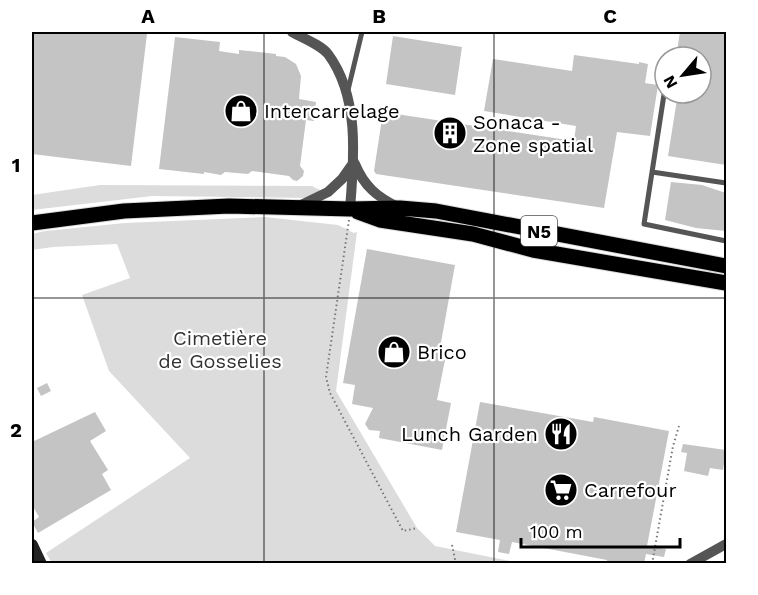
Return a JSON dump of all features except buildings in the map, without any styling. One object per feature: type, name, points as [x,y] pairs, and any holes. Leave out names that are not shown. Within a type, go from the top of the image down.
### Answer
[{"type":"main road","name":"N5","points":[[32,223],[124,211],[229,207],[400,208],[436,211],[726,266]]},
{"type":"main road","name":"N5","points":[[350,209],[380,220],[473,234],[533,250],[726,283]]},
{"type":"main road","points":[[32,545],[41,564]]},
{"type":"street","points":[[292,32],[327,52],[347,92],[354,161],[350,209]]},
{"type":"street","points":[[294,208],[328,192],[342,179],[354,161]]},
{"type":"street","points":[[354,161],[367,186],[381,198],[400,208]]},
{"type":"street","points":[[690,564],[726,544]]},
{"type":"lane","points":[[347,92],[362,32]]},
{"type":"lane","points":[[662,105],[644,224],[726,241]]},
{"type":"lane","points":[[652,172],[726,183]]},
{"type":"path","points":[[350,209],[326,377],[330,393],[402,531],[417,528]]},
{"type":"path","points":[[652,564],[673,446],[679,426]]},
{"type":"path","points":[[452,545],[456,564]]},
{"type":"green space","points":[[100,185],[312,186],[320,190],[315,198],[152,196],[32,210],[32,195]]},
{"type":"green space","name":"Cimetière de Gosselies","points":[[265,217],[338,225],[354,233],[357,232],[336,391],[417,528],[435,546],[520,563],[52,563],[46,553],[190,458],[109,371],[82,295],[130,278],[117,244],[32,250],[32,234],[125,223]]},
{"type":"place","name":"Intercarrelage","points":[[241,111]]},
{"type":"place","name":"Sonaca - Zone spatial","points":[[450,133]]},
{"type":"place","name":"Brico","points":[[394,352]]},
{"type":"place","name":"Lunch Garden","points":[[561,434]]},
{"type":"place","name":"Carrefour","points":[[561,490]]}]
